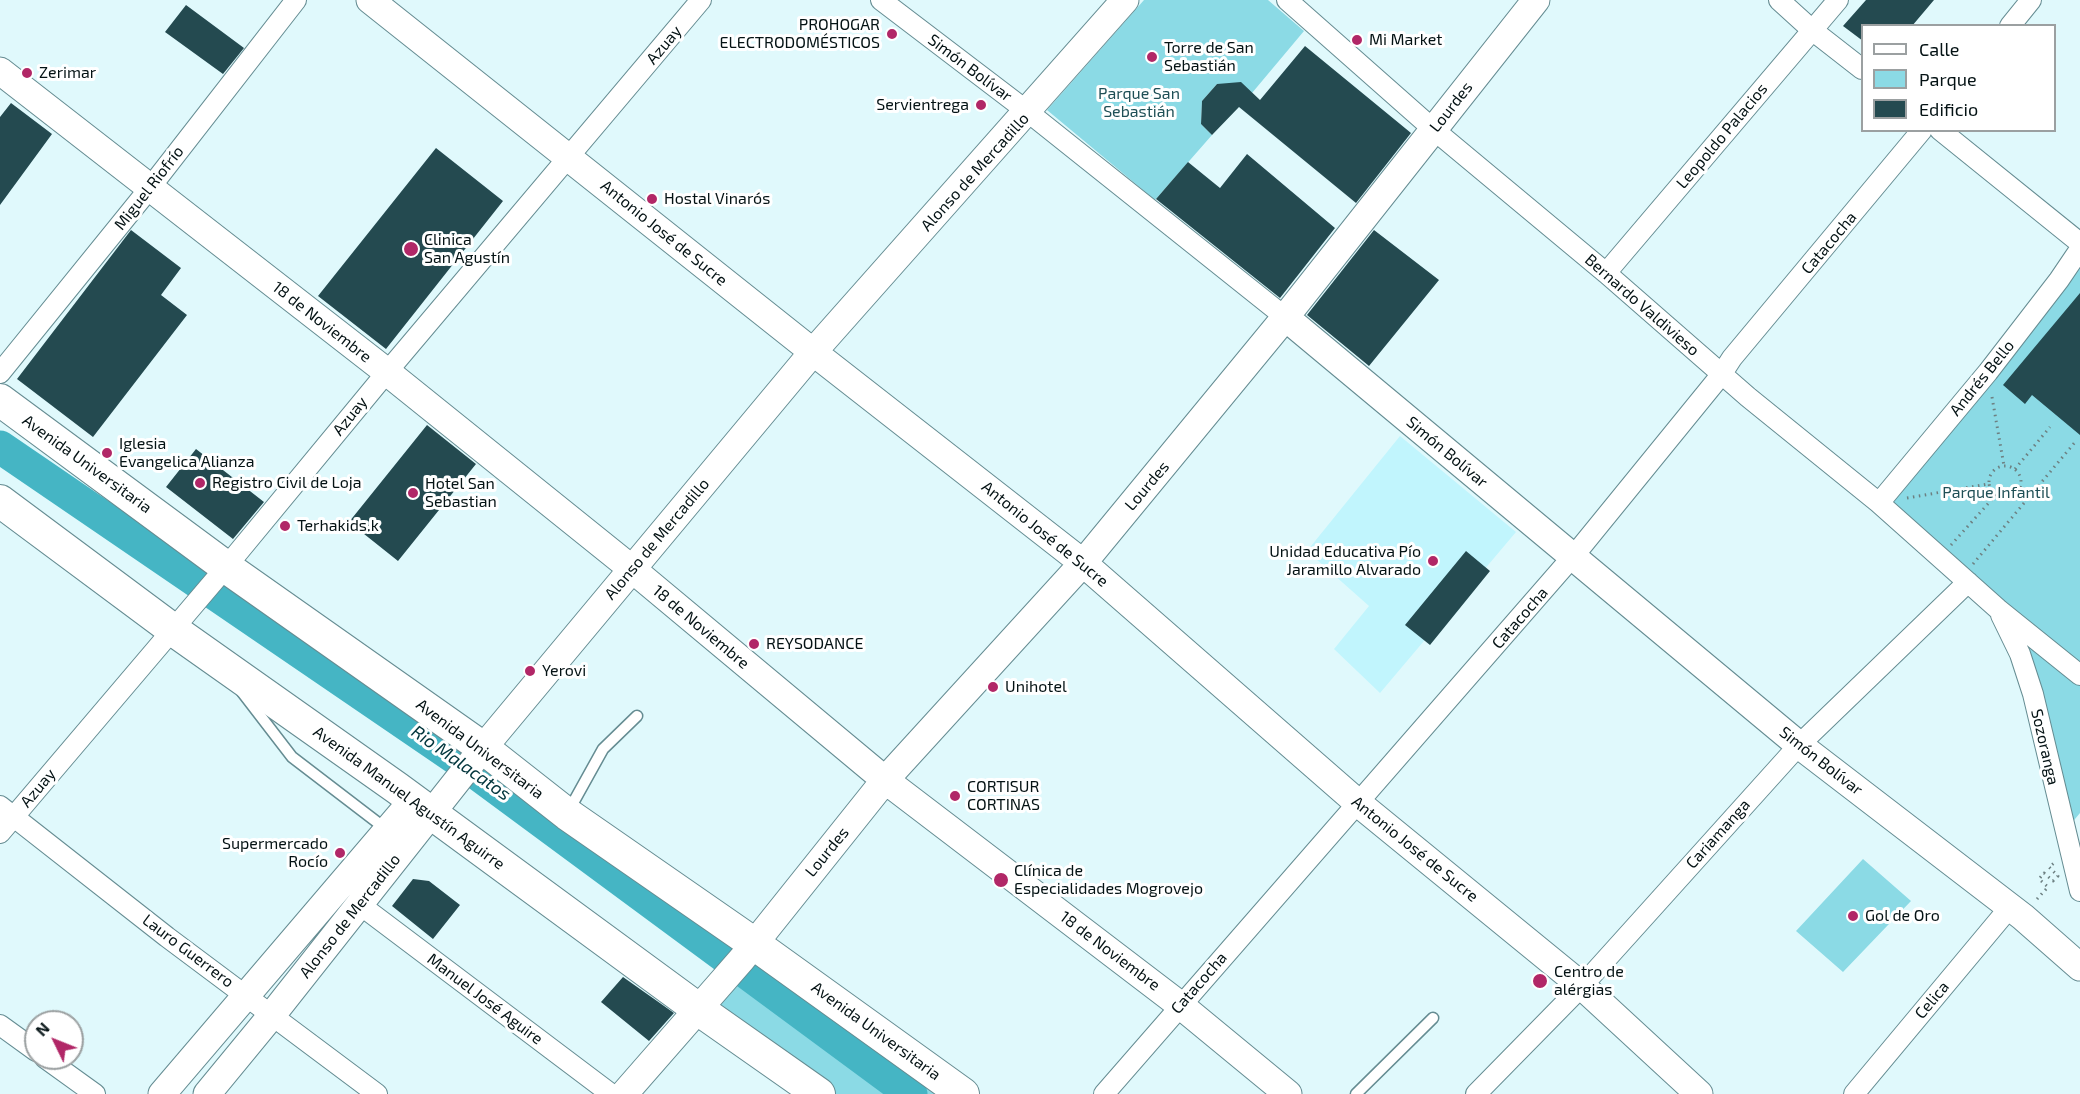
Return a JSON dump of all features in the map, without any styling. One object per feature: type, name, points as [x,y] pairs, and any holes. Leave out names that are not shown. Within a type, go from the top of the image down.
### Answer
[{"type":"main road","name":"Avenida Universitaria","points":[[0,400],[221,573],[477,755],[567,814],[748,951],[963,1094]]},
{"type":"main road","name":"Avenida Manuel Agustín Aguirre","points":[[0,501],[176,625],[218,661],[705,1001],[819,1094]]},
{"type":"street","name":"Miguel Riofrío","points":[[0,373],[149,189],[296,0]]},
{"type":"street","name":"Antonio José de Sucre","points":[[370,0],[1083,563],[1358,803],[1582,986],[1698,1094]]},
{"type":"street","name":"Azuay","points":[[0,833],[7,811],[221,573],[387,372],[701,0]]},
{"type":"street","name":"Simón Bolívar","points":[[881,0],[1028,112],[1285,317],[1799,745],[2016,912],[2080,967]]},
{"type":"street","name":"Alonso de Mercadillo","points":[[162,1094],[246,995],[372,867],[477,755],[813,352],[1125,0]]},
{"type":"street","name":"Bernardo Valdivieso","points":[[1287,0],[1433,129],[1606,273],[1721,375],[1879,503],[1998,609],[2080,675]]},
{"type":"street","name":"Lourdes","points":[[624,1094],[748,951],[885,780],[1083,563],[1285,317],[1536,0]]},
{"type":"street","points":[[1779,0],[1812,30],[1861,67]]},
{"type":"street","name":"Leopoldo Palacios","points":[[1606,273],[1838,0]]},
{"type":"street","points":[[2012,24],[2031,0]]},
{"type":"street","name":"18 de Noviembre","points":[[0,71],[387,372],[632,569],[885,780],[1180,1005],[1288,1094]]},
{"type":"street","name":"Catacocha","points":[[1104,1094],[1573,557],[1740,349],[1920,132]]},
{"type":"street","points":[[1942,132],[2080,243]]},
{"type":"street","name":"Andrés Bello","points":[[1879,503],[1988,372],[2080,249]]},
{"type":"street","name":"Cariamanga","points":[[1476,1094],[1582,986],[1799,745],[1965,579]]},
{"type":"street","name":"Sozoranga","points":[[1998,609],[2020,654],[2033,694],[2080,891]]},
{"type":"street","name":"Alonso de Mercadillo","points":[[207,1094],[359,904],[387,830],[427,806]]},
{"type":"street","name":"Lauro Guerrero","points":[[7,811],[167,937],[377,1094]]},
{"type":"street","name":"Manuel José Aguire","points":[[359,904],[611,1094]]},
{"type":"street","name":"Celica","points":[[1854,1094],[2016,912]]},
{"type":"street","points":[[0,1025],[24,1042]]},
{"type":"street","points":[[62,1070],[95,1094]]},
{"type":"lane","points":[[218,661],[292,757],[387,830]]},
{"type":"lane","points":[[567,814],[603,749],[637,716]]},
{"type":"lane","points":[[1356,1094],[1433,1018]]},
{"type":"path","points":[[1988,372],[2004,466]]},
{"type":"path","points":[[2014,469],[2050,427]]},
{"type":"path","points":[[1965,579],[2076,441]]},
{"type":"path","points":[[1999,467],[2014,469],[2021,478],[2017,494],[2007,499],[1995,496],[1988,484],[1990,474],[1999,467]]},
{"type":"path","points":[[1879,503],[1988,484]]},
{"type":"path","points":[[2017,494],[2026,501]]},
{"type":"path","points":[[1940,557],[1995,496]]},
{"type":"path","points":[[2016,912],[2048,887],[2039,879],[2044,873],[2053,881],[2058,876],[2049,867],[2053,863],[2061,870],[2073,864]]},
{"type":"shaded area","name":"Unidad Educativa Pío Jaramillo Alvarado","points":[[1400,436],[1516,532],[1380,693],[1334,649],[1369,606],[1307,551]]},
{"type":"green space","name":"Parque San Sebastián","points":[[1144,0],[1268,0],[1304,31],[1252,93],[1217,84],[1202,101],[1201,124],[1212,135],[1155,200],[1047,110]]},
{"type":"green space","name":"Parque Infantil","points":[[2080,253],[2080,813],[2065,831],[1998,609],[1879,503]]},
{"type":"green space","name":"Gol de Oro","points":[[1863,859],[1911,901],[1843,972],[1796,931]]},
{"type":"green space","points":[[753,944],[963,1094],[819,1094],[698,1009]]},
{"type":"building","points":[[1866,0],[1934,0],[1914,24],[1861,24],[1861,40],[1843,26]]},
{"type":"building","points":[[186,5],[244,48],[223,74],[165,32]]},
{"type":"building","points":[[1305,46],[1411,133],[1356,203],[1239,107],[1212,135],[1201,124],[1202,101],[1217,84],[1241,82],[1260,100]]},
{"type":"building","points":[[11,103],[52,134],[0,205],[0,117]]},
{"type":"building","name":"Clinica San Agustín","points":[[436,148],[503,201],[386,349],[318,296]]},
{"type":"building","points":[[1247,154],[1335,228],[1280,298],[1156,199],[1188,162],[1220,188]]},
{"type":"building","points":[[131,230],[181,268],[161,295],[187,315],[93,437],[17,379]]},
{"type":"building","points":[[1374,230],[1439,280],[1369,366],[1307,315]]},
{"type":"building","points":[[2080,293],[2080,435],[2032,395],[2025,404],[2003,385]]},
{"type":"building","name":"Hotel San Sebastian","points":[[427,425],[476,464],[398,561],[349,522]]},
{"type":"building","points":[[196,449],[264,502],[233,539],[166,487]]},
{"type":"building","points":[[1466,551],[1490,571],[1430,645],[1405,625]]},
{"type":"building","points":[[413,879],[429,881],[460,905],[433,939],[392,906]]},
{"type":"building","points":[[623,977],[674,1013],[649,1041],[601,1002]]},
{"type":"waterway","name":"Rio Malacatos","points":[[0,447],[460,761],[911,1094]]},
{"type":"place","name":"PROHOGAR ELECTRODOMÉSTICOS","points":[[892,34]]},
{"type":"place","name":"Mi Market","points":[[1357,40]]},
{"type":"place","name":"Torre de San Sebastián","points":[[1152,57]]},
{"type":"place","name":"Zerimar","points":[[27,73]]},
{"type":"place","name":"Servientrega","points":[[981,105]]},
{"type":"place","name":"Hostal Vinarós","points":[[652,199]]},
{"type":"place","name":"Clinica San Agustín","points":[[411,249]]},
{"type":"place","name":"Iglesia Evangelica Alianza","points":[[107,453]]},
{"type":"place","name":"Registro Civil de Loja","points":[[200,483]]},
{"type":"place","name":"Hotel San Sebastian","points":[[413,493]]},
{"type":"place","name":"Terhakids.k","points":[[285,526]]},
{"type":"place","name":"Unidad Educativa Pío Jaramillo Alvarado","points":[[1433,561]]},
{"type":"place","name":"REYSODANCE","points":[[754,644]]},
{"type":"place","name":"Yerovi","points":[[530,671]]},
{"type":"place","name":"Unihotel","points":[[993,687]]},
{"type":"place","name":"CORTISUR CORTINAS","points":[[955,796]]},
{"type":"place","name":"Supermercado Rocío","points":[[340,853]]},
{"type":"place","name":"Clínica de Especialidades Mogrovejo","points":[[1001,880]]},
{"type":"place","name":"Gol de Oro","points":[[1853,916]]},
{"type":"place","name":"Centro de alérgias","points":[[1540,981]]}]
